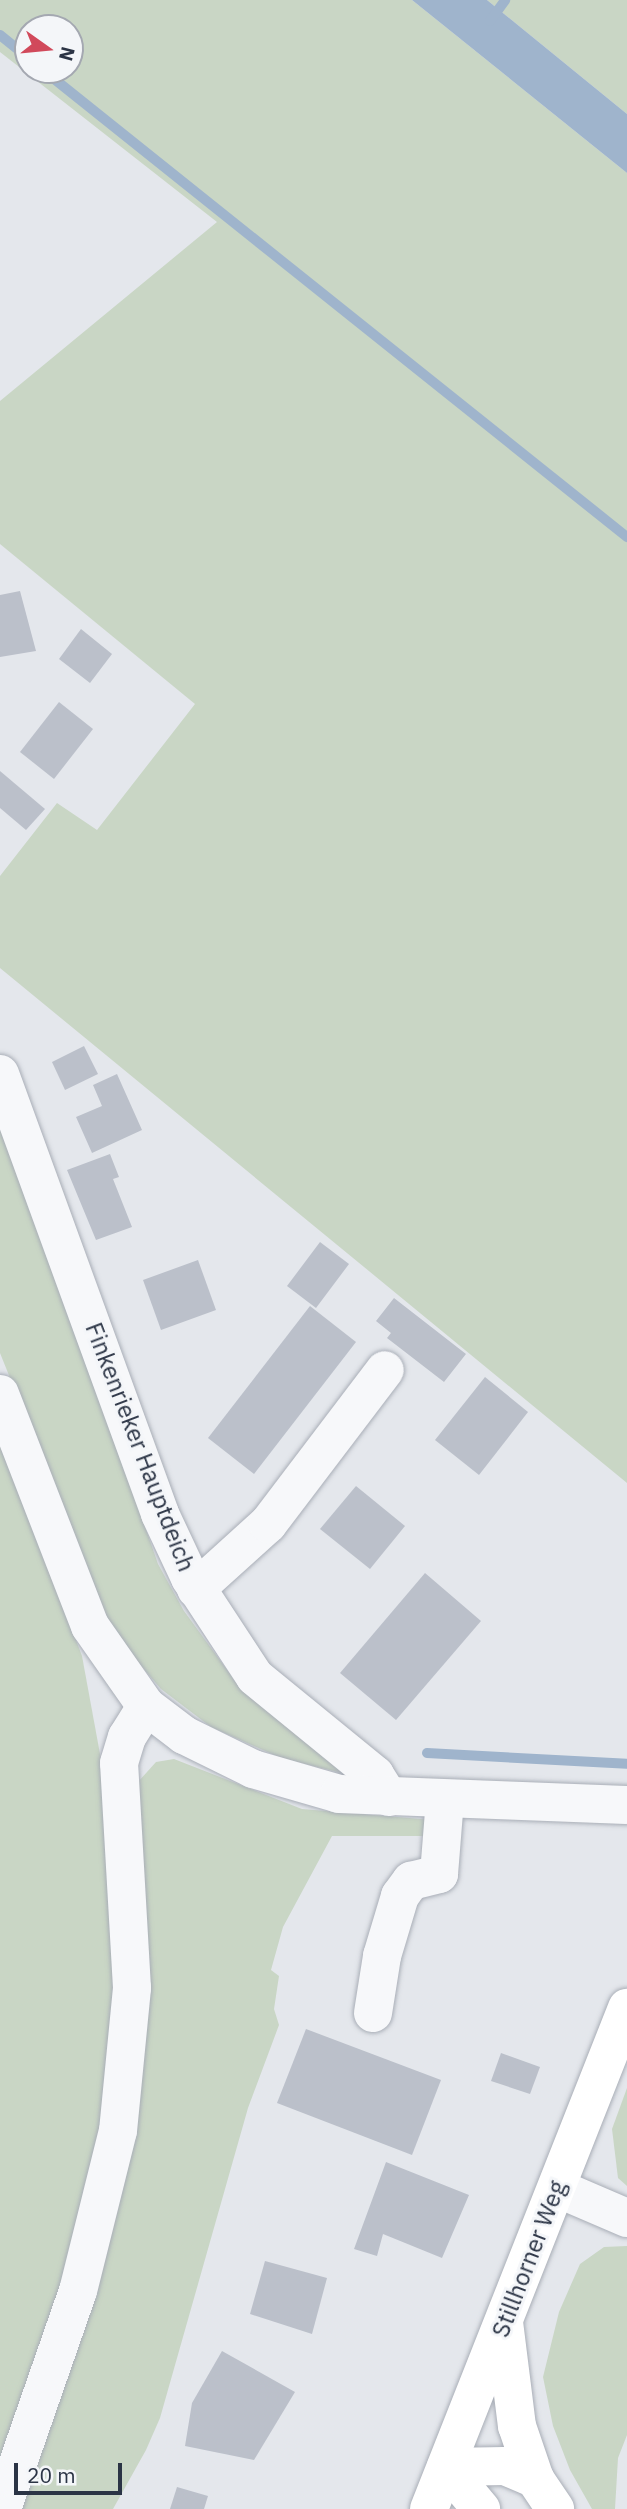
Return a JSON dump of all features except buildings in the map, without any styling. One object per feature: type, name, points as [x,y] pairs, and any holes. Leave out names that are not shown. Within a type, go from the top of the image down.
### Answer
[{"type":"main road","name":"Stillhorner Weg","points":[[429,2509],[627,2008]]},
{"type":"main road","points":[[504,2322],[517,2426],[545,2494]]},
{"type":"main road","points":[[446,2468],[505,2466],[545,2494]]},
{"type":"main road","points":[[446,2468],[481,2509]]},
{"type":"street","name":"Finkenrieker Hauptdeich","points":[[0,1074],[160,1514],[196,1589],[255,1677],[375,1775],[389,1797]]},
{"type":"street","points":[[196,1589],[268,1524],[385,1370]]},
{"type":"street","points":[[0,1394],[90,1626],[146,1706],[184,1735],[253,1769],[339,1794],[627,1805]]},
{"type":"street","points":[[2,2509],[78,2291],[118,2131],[132,1988],[119,1763],[127,1737],[146,1706]]},
{"type":"street","points":[[373,2013],[382,1956],[400,1896],[411,1881],[439,1874],[444,1799]]},
{"type":"street","points":[[557,2188],[627,2218]]},
{"type":"green space","points":[[0,0],[412,0],[627,173],[627,1483],[0,968],[0,876],[57,803],[97,830],[195,704],[0,544],[0,401],[217,222],[41,84],[84,84],[84,14],[14,14],[14,63],[0,52]]},
{"type":"green space","points":[[487,0],[627,0],[627,114]]},
{"type":"green space","points":[[0,1108],[158,1564],[184,1611],[241,1689],[344,1767],[342,1773],[281,1758],[211,1727],[161,1689],[112,1632],[0,1353]]},
{"type":"green space","points":[[0,1439],[82,1656],[107,1792],[115,1885],[114,2036],[87,2205],[0,2480]]},
{"type":"green space","points":[[174,1759],[302,1809],[433,1820],[433,1836],[332,1836],[283,1927],[271,1970],[279,1976],[274,2009],[279,2025],[248,2108],[160,2418],[146,2450],[113,2509],[17,2509],[87,2306],[138,1782],[156,1762]]},
{"type":"green space","points":[[627,2088],[627,2186],[618,2178],[612,2129]]},
{"type":"green space","points":[[627,2246],[627,2435],[618,2458],[615,2509],[592,2509],[570,2470],[553,2426],[543,2377],[559,2312],[580,2264],[604,2247]]},
{"type":"water","points":[[412,0],[487,0],[627,114],[627,173]]},
{"type":"waterway","points":[[490,21],[505,0]]},
{"type":"waterway","points":[[0,35],[14,46]]},
{"type":"waterway","points":[[61,84],[627,537]]},
{"type":"waterway","points":[[427,1753],[627,1764]]}]
